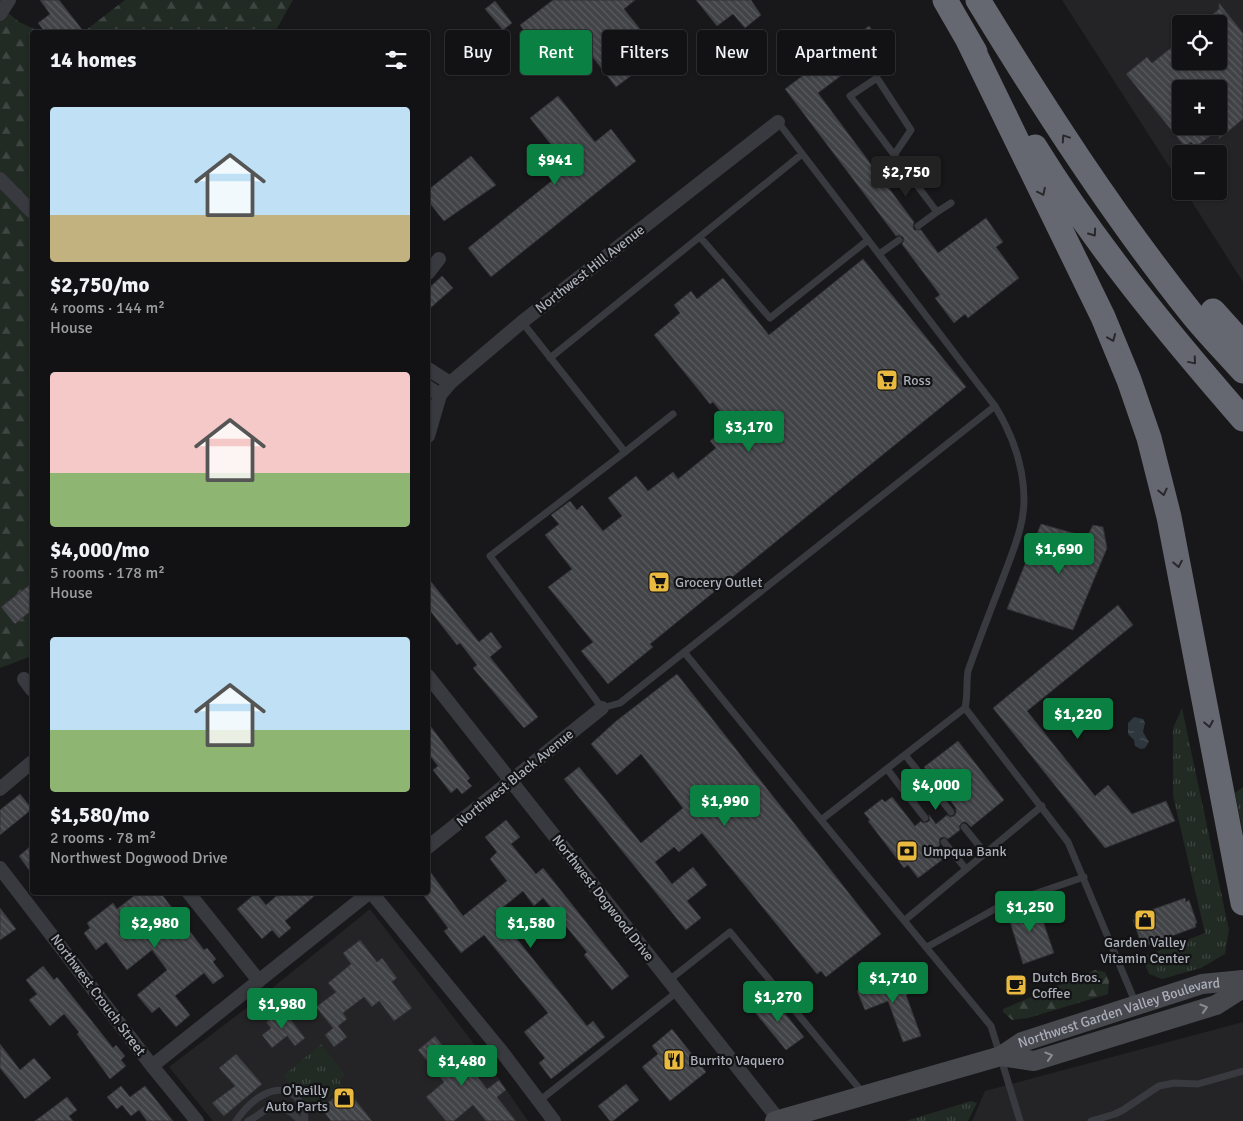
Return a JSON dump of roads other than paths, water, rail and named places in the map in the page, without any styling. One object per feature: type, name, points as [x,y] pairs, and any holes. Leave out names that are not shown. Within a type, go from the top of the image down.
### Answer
[{"type":"highway","points":[[944,0],[1042,158],[1106,251],[1154,315],[1243,419]]},
{"type":"highway","points":[[978,0],[1032,89],[1089,175],[1193,315],[1243,371]]},
{"type":"highway","points":[[967,38],[1103,317],[1130,380],[1149,438],[1169,517],[1243,903]]},
{"type":"highway","points":[[1089,175],[1243,344]]},
{"type":"main road","name":"Northwest Garden Valley Boulevard","points":[[777,1120],[1001,1056],[1022,1042],[1202,984],[1243,980]]},
{"type":"main road","name":"Northwest Garden Valley Boulevard","points":[[1001,1056],[1034,1061],[1216,1005],[1243,988]]},
{"type":"street","points":[[0,14],[9,0]]},
{"type":"street","name":"Northwest Hill Avenue","points":[[430,429],[440,395],[450,383],[522,322],[778,122]]},
{"type":"street","points":[[0,178],[30,210]]},
{"type":"street","points":[[430,270],[439,259]]},
{"type":"street","points":[[430,370],[450,383]]},
{"type":"street","points":[[430,388],[440,395]]},
{"type":"street","name":"Northwest Dogwood Drive","points":[[430,679],[777,1120]]},
{"type":"street","name":"Northwest Black Avenue","points":[[430,845],[602,708]]},
{"type":"street","points":[[0,789],[30,764]]},
{"type":"street","name":"Northwest Crouch Street","points":[[0,868],[152,1066],[197,1121]]},
{"type":"street","points":[[190,895],[259,982]]},
{"type":"street","points":[[152,1066],[366,895]]},
{"type":"street","points":[[372,895],[502,1052],[554,1121]]},
{"type":"lane","points":[[894,154],[912,130],[877,78],[850,96],[937,212]]},
{"type":"lane","points":[[778,122],[995,406],[1014,444],[1020,467],[1024,501],[1019,534],[968,671],[965,708],[821,820]]},
{"type":"lane","points":[[550,358],[802,154]]},
{"type":"lane","points":[[918,226],[951,203]]},
{"type":"lane","points":[[700,237],[770,318],[868,240]]},
{"type":"lane","points":[[879,254],[899,240]]},
{"type":"lane","points":[[522,322],[626,452]]},
{"type":"lane","points":[[673,414],[490,556],[602,708],[620,703],[995,406]]},
{"type":"lane","points":[[684,652],[991,1026],[1020,1121]]},
{"type":"lane","points":[[965,708],[1068,842],[1137,1005]]},
{"type":"lane","points":[[905,755],[952,812]]},
{"type":"lane","points":[[887,769],[925,818]]},
{"type":"lane","points":[[905,920],[1042,806]]},
{"type":"lane","points":[[964,827],[985,853]]},
{"type":"lane","points":[[944,842],[966,869]]},
{"type":"lane","points":[[927,947],[1002,905],[1084,878]]},
{"type":"lane","points":[[668,981],[730,932],[865,1095]]},
{"type":"lane","points":[[539,1101],[678,992]]},
{"type":"lane","points":[[1091,1121],[1123,1110],[1159,1086],[1174,1083],[1198,1084],[1243,1071]]},
{"type":"lane","points":[[236,1121],[248,1107],[265,1094],[281,1090],[293,1093],[298,1098],[302,1104],[305,1121]]},
{"type":"lane","points":[[248,1121],[268,1109],[276,1107],[287,1110],[300,1121]]},
{"type":"water","points":[[1134,717],[1143,719],[1145,723],[1143,732],[1149,742],[1145,748],[1141,749],[1135,746],[1134,740],[1128,734],[1128,723]]},
{"type":"place","name":"Ross","points":[[887,380]]},
{"type":"place","name":"Grocery Outlet","points":[[659,582]]},
{"type":"place","name":"Umpqua Bank","points":[[907,851]]},
{"type":"place","name":"Garden Valley Vitamin Center","points":[[1145,920]]},
{"type":"place","name":"Dutch Bros. Coffee","points":[[1016,985]]},
{"type":"place","name":"Burrito Vaquero","points":[[674,1060]]},
{"type":"place","name":"O'Reilly Auto Parts","points":[[344,1098]]}]
